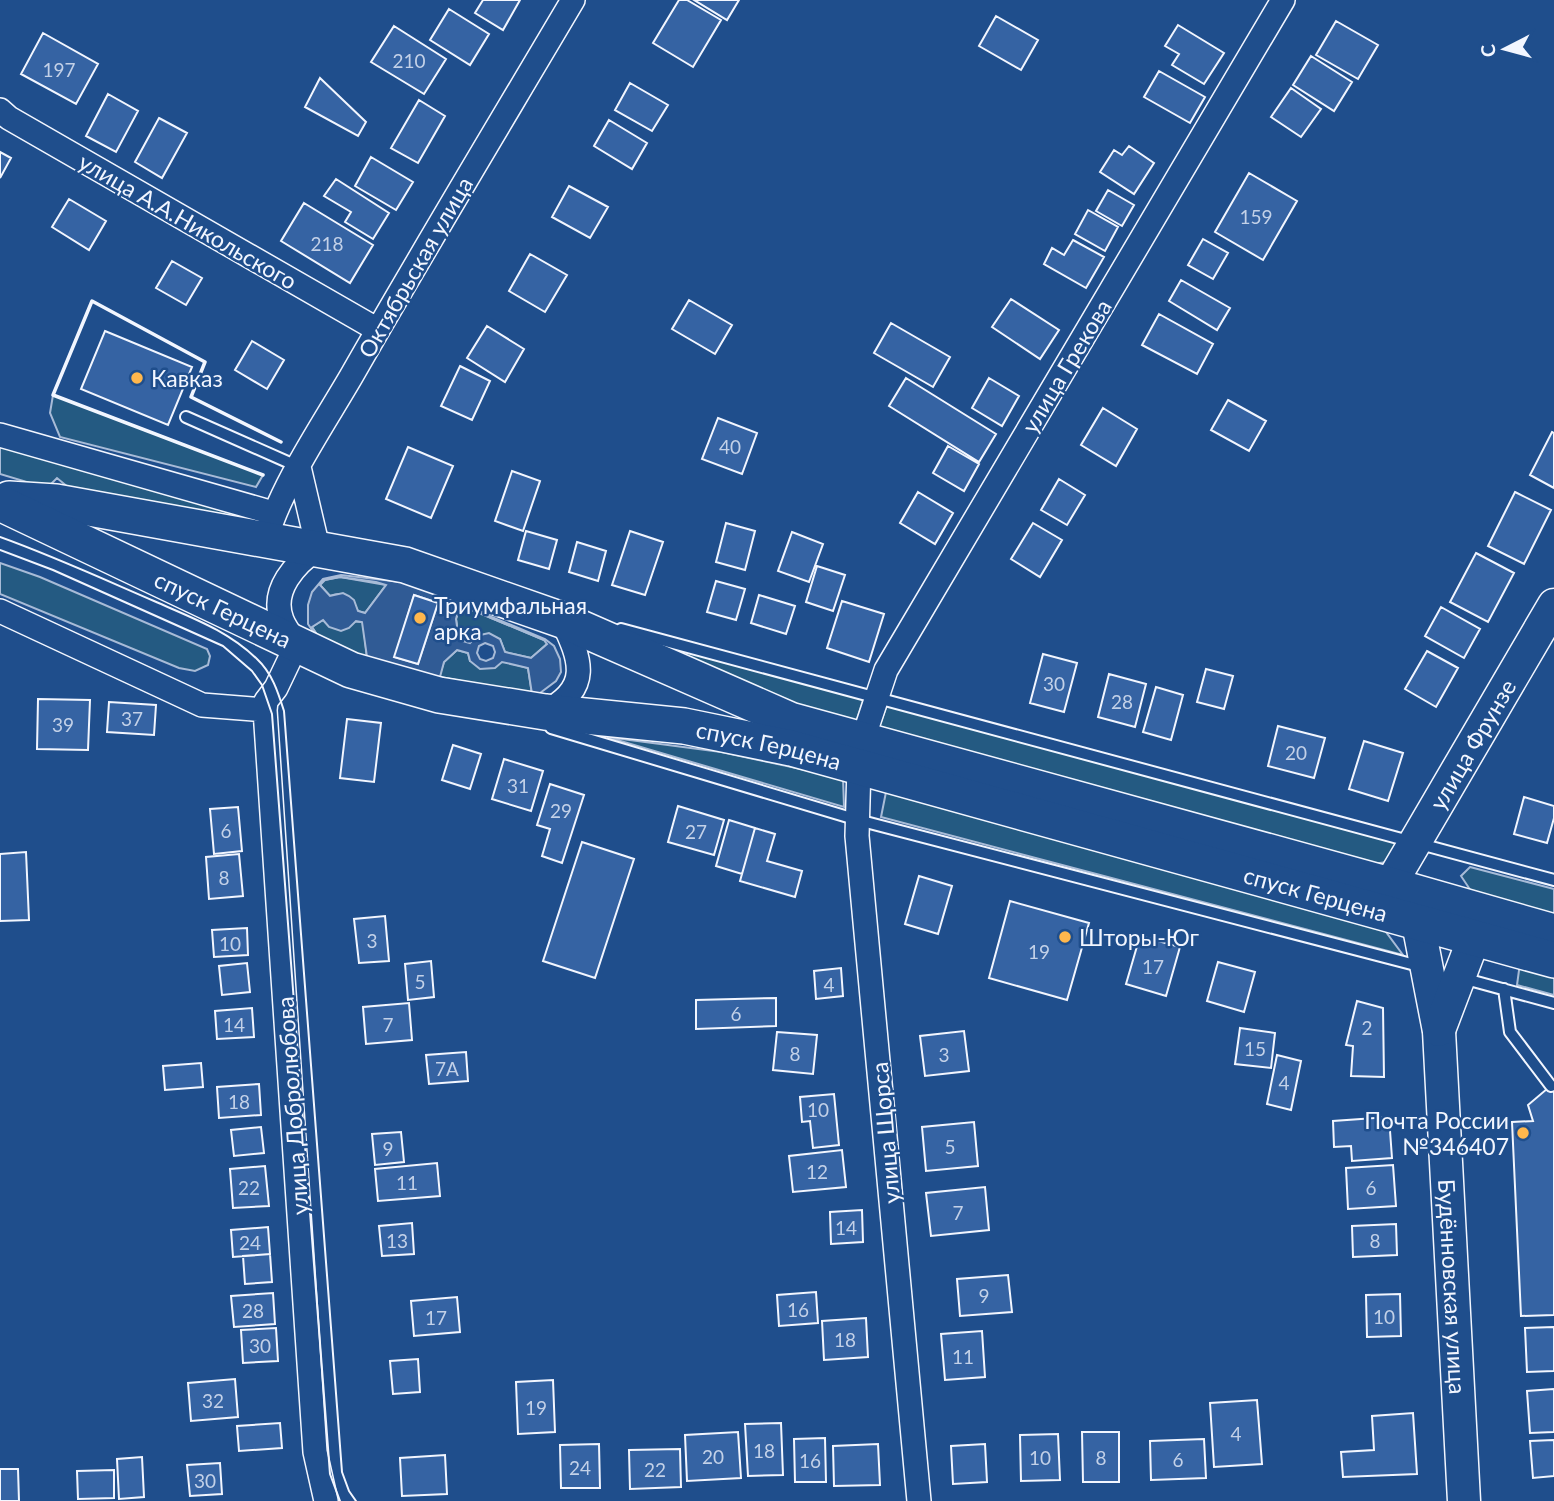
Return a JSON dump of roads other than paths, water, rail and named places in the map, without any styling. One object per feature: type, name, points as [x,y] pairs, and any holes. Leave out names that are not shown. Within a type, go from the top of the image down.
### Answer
[{"type":"main road","name":"спуск Герцена","points":[[0,501],[56,502],[270,526],[318,548],[405,565],[562,620],[861,752],[1418,923],[1554,960]]},
{"type":"main road","name":"спуск Герцена","points":[[0,501],[351,670],[439,695],[540,720],[684,726],[791,748],[861,752],[1390,885],[1554,932]]},
{"type":"street","name":"Октябрьская улица","points":[[270,526],[299,467],[573,0]]},
{"type":"street","name":"улица Грекова","points":[[861,752],[886,670],[1283,0]]},
{"type":"street","name":"улица А.А.Никольского","points":[[0,110],[9,118],[378,330]]},
{"type":"street","name":"спуск Герцена","points":[[0,435],[270,526]]},
{"type":"street","points":[[0,611],[202,705],[265,710],[266,701],[276,688],[297,644],[281,619],[283,586],[301,560],[318,548],[299,467]]},
{"type":"street","name":"улица Фрунзе","points":[[1390,885],[1554,605]]},
{"type":"street","points":[[540,720],[565,700],[578,676],[577,653],[562,620]]},
{"type":"street","name":"улица Добролюбова","points":[[265,710],[315,1452],[326,1501]]},
{"type":"street","name":"улица Щорса","points":[[861,752],[858,850],[919,1501]]},
{"type":"street","name":"Будённовская улица","points":[[1418,923],[1442,972],[1439,1031],[1464,1501]]},
{"type":"street","points":[[1442,972],[1474,938]]},
{"type":"lane","points":[[186,418],[299,467]]},
{"type":"lane","points":[[481,591],[600,623]]},
{"type":"lane","points":[[613,626],[1554,880]]},
{"type":"lane","points":[[540,720],[858,820],[1554,1003]]},
{"type":"lane","points":[[1504,989],[1510,1032],[1550,1086]]},
{"type":"tram line","points":[[0,537],[97,576],[221,632],[262,664],[279,697],[284,711],[342,1472],[356,1501]]},
{"type":"tram line","points":[[0,550],[53,570],[223,646],[252,671],[262,685],[272,714],[330,1474],[340,1501]]},
{"type":"place","name":"Кавказ","points":[[137,378]]},
{"type":"place","name":"Триумфальная арка","points":[[420,618]]},
{"type":"place","name":"Шторы-Юг","points":[[1065,937]]},
{"type":"place","name":"Почта России №346407","points":[[1523,1133]]}]
